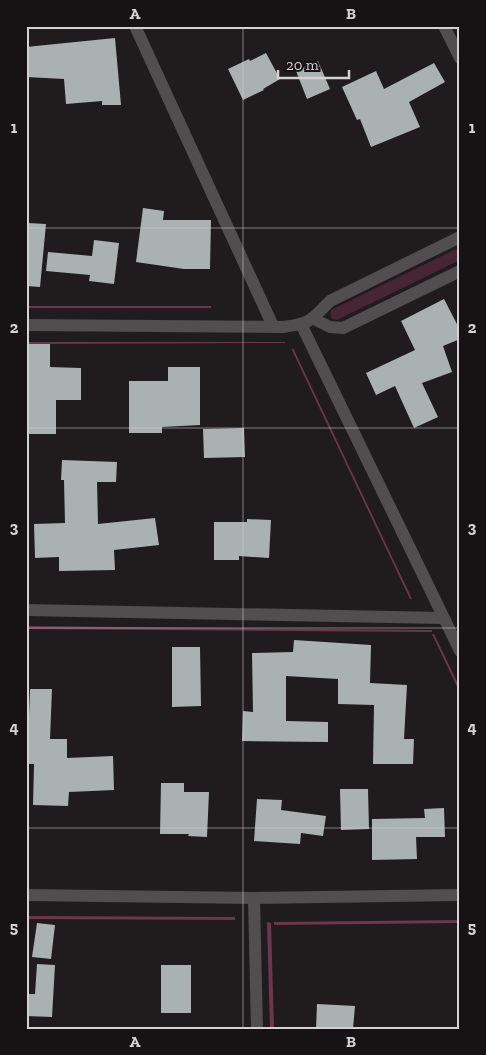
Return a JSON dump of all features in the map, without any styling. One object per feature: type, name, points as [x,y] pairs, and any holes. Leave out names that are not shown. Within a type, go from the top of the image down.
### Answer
[{"type":"street","points":[[135,26],[273,326]]},
{"type":"street","points":[[444,26],[460,58]]},
{"type":"street","points":[[26,325],[273,326],[301,324],[314,319],[330,301],[460,237]]},
{"type":"street","points":[[314,319],[330,327],[343,328],[460,271]]},
{"type":"street","points":[[301,324],[460,651]]},
{"type":"street","points":[[26,610],[443,618]]},
{"type":"street","points":[[26,895],[254,898],[460,895]]},
{"type":"street","points":[[254,898],[257,1029]]},
{"type":"shaded area","points":[[26,26],[111,26],[111,28],[26,28]]},
{"type":"shaded area","points":[[460,247],[460,260],[337,320],[332,319],[331,310]]},
{"type":"shaded area","points":[[26,306],[211,306],[211,308],[26,308]]},
{"type":"shaded area","points":[[26,342],[285,342],[285,343],[26,344]]},
{"type":"shaded area","points":[[293,348],[412,599],[410,599],[292,350]]},
{"type":"shaded area","points":[[26,626],[432,630],[432,632],[26,629]]},
{"type":"shaded area","points":[[432,634],[434,634],[460,688],[460,693]]},
{"type":"shaded area","points":[[26,916],[235,917],[235,920],[26,919]]},
{"type":"shaded area","points":[[460,920],[460,923],[274,925],[274,922]]},
{"type":"shaded area","points":[[267,922],[271,923],[274,1029],[270,1029]]},
{"type":"building","points":[[115,38],[121,105],[102,105],[102,101],[66,104],[64,79],[26,77],[26,47]]},
{"type":"building","points":[[266,53],[280,79],[264,90],[243,100],[228,69]]},
{"type":"building","points":[[318,61],[330,89],[307,99],[296,71]]},
{"type":"building","points":[[434,63],[445,82],[409,102],[420,127],[371,147],[360,119],[357,120],[342,87],[376,71],[384,89]]},
{"type":"building","points":[[143,208],[164,211],[163,220],[211,220],[210,269],[184,269],[136,262]]},
{"type":"building","points":[[28,223],[46,224],[40,287],[26,286]]},
{"type":"building","points":[[94,240],[119,243],[114,284],[89,281],[90,275],[46,271],[48,252],[92,256]]},
{"type":"building","points":[[444,299],[460,330],[460,339],[443,346],[452,372],[422,383],[438,417],[414,428],[395,386],[376,395],[366,373],[415,350],[401,321]]},
{"type":"building","points":[[26,344],[50,344],[50,367],[81,368],[81,400],[56,400],[56,434],[26,434]]},
{"type":"building","points":[[168,367],[200,367],[200,425],[162,427],[162,433],[129,433],[129,381],[168,381]]},
{"type":"building","points":[[244,428],[245,457],[204,458],[203,429]]},
{"type":"building","points":[[62,460],[117,462],[116,482],[97,482],[98,524],[155,518],[159,545],[114,550],[115,570],[59,571],[59,557],[35,558],[34,524],[65,523],[64,480],[61,480]]},
{"type":"building","points":[[247,519],[271,520],[269,558],[239,556],[239,560],[214,560],[214,522],[247,522]]},
{"type":"building","points":[[294,640],[371,645],[370,683],[407,685],[404,739],[414,739],[413,764],[373,764],[374,705],[338,704],[338,679],[286,676],[286,721],[328,722],[328,742],[242,741],[243,711],[253,712],[252,653],[293,652]]},
{"type":"building","points":[[172,647],[200,647],[201,706],[172,707]]},
{"type":"building","points":[[30,689],[52,689],[50,739],[67,739],[67,758],[113,756],[114,790],[69,792],[68,806],[33,805],[34,764],[26,764]]},
{"type":"building","points":[[161,783],[184,783],[184,792],[209,792],[207,837],[188,836],[189,834],[160,834]]},
{"type":"building","points":[[340,789],[368,789],[369,829],[341,830]]},
{"type":"building","points":[[257,799],[282,800],[281,810],[326,816],[323,836],[301,833],[300,844],[254,841]]},
{"type":"building","points":[[444,808],[445,837],[416,837],[417,859],[372,860],[372,819],[425,818],[424,809]]},
{"type":"building","points":[[37,923],[55,925],[51,959],[32,957]]},
{"type":"building","points":[[37,964],[55,965],[52,1017],[26,1016],[26,994],[35,994]]},
{"type":"building","points":[[161,965],[191,965],[191,1013],[161,1013]]},
{"type":"building","points":[[317,1004],[355,1006],[353,1029],[316,1029]]}]
